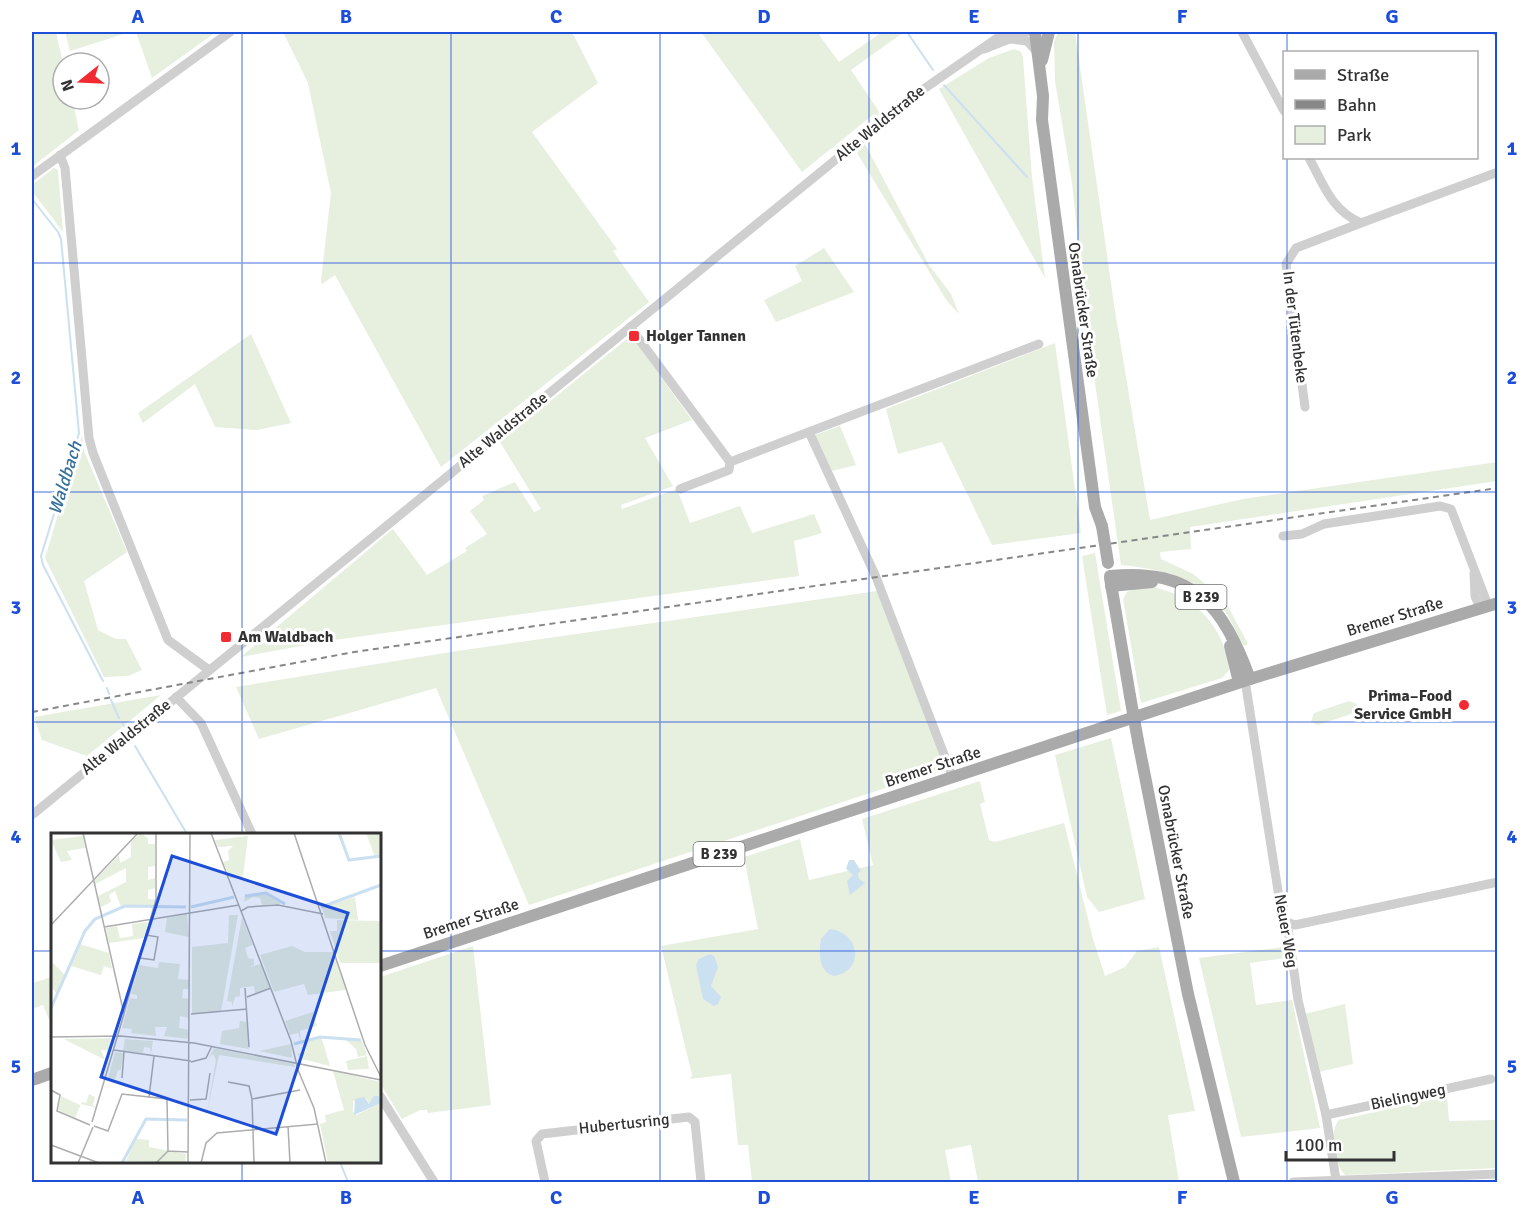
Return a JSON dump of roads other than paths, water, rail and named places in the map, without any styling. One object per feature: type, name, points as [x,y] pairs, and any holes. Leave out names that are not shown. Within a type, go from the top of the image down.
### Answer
[{"type":"main road","name":"Osnabrücker Straße","points":[[1035,32],[1043,96],[1050,118],[1103,506],[1102,526],[1130,696],[1186,982],[1233,1179]]},
{"type":"main road","points":[[1040,73],[1049,32]]},
{"type":"main road","name":"B 239","points":[[1111,581],[1145,581],[1167,585],[1194,597],[1223,626],[1245,680]]},
{"type":"main road","name":"Bremer Straße","points":[[381,966],[1245,680],[1489,605]]},
{"type":"main road","points":[[32,1080],[51,1073]]},
{"type":"street","points":[[32,176],[230,32]]},
{"type":"street","name":"Alte Waldstraße","points":[[32,815],[939,77],[1009,35],[1027,32]]},
{"type":"street","points":[[1242,32],[1283,109]]},
{"type":"street","points":[[1009,35],[1027,41],[1038,53]]},
{"type":"street","points":[[60,154],[65,168],[89,438],[93,453],[168,640],[209,670]]},
{"type":"street","points":[[1310,159],[1332,200],[1345,216],[1361,223]]},
{"type":"street","name":"In der Tütenbeke","points":[[1305,407],[1286,264],[1296,248],[1497,172]]},
{"type":"street","points":[[630,327],[729,462],[729,470],[680,489]]},
{"type":"street","points":[[729,462],[1039,344]]},
{"type":"street","points":[[809,432],[876,577],[953,778]]},
{"type":"street","points":[[1283,536],[1302,534],[1324,524],[1440,506],[1450,509],[1456,517],[1474,571],[1476,596],[1489,605]]},
{"type":"street","name":"Neuer Weg","points":[[1245,680],[1282,916],[1287,922],[1298,1000],[1326,1115],[1336,1180]]},
{"type":"street","points":[[176,697],[201,723],[252,833]]},
{"type":"street","points":[[1287,922],[1295,925],[1497,882]]},
{"type":"street","name":"Bielingweg","points":[[1326,1115],[1491,1079]]},
{"type":"street","points":[[381,1098],[434,1182]]},
{"type":"street","name":"Hubertusring","points":[[544,1182],[536,1141],[542,1134],[689,1117],[695,1122],[701,1182]]},
{"type":"street","points":[[1293,1182],[1497,1174]]},
{"type":"water","points":[[849,860],[854,860],[861,871],[858,873],[859,879],[865,883],[850,895],[847,881],[853,875],[846,869]]},
{"type":"water","points":[[830,929],[847,937],[855,951],[851,967],[834,976],[822,966],[820,955],[821,939]]},
{"type":"water","points":[[710,954],[714,956],[718,967],[711,986],[721,997],[718,1004],[714,1006],[703,999],[696,965],[699,959]]},
{"type":"waterway","points":[[907,32],[933,70]]},
{"type":"waterway","points":[[944,85],[1027,177]]},
{"type":"waterway","name":"Waldbach","points":[[32,199],[61,239],[79,433],[41,556],[43,565],[103,681]]},
{"type":"waterway","name":"Waldbach","points":[[107,688],[109,694]]},
{"type":"waterway","name":"Waldbach","points":[[111,700],[119,718]]},
{"type":"waterway","name":"Waldbach","points":[[122,723],[125,727]]},
{"type":"waterway","points":[[135,746],[186,833]]},
{"type":"waterway","points":[[340,1163],[348,1182]]},
{"type":"railway","points":[[32,712],[354,652],[1498,488]]},
{"type":"place","name":"Holger Tannen","points":[[634,336]]},
{"type":"place","name":"Am Waldbach","points":[[226,637]]},
{"type":"place","name":"Prima–Food Service GmbH","points":[[1464,705]]}]
